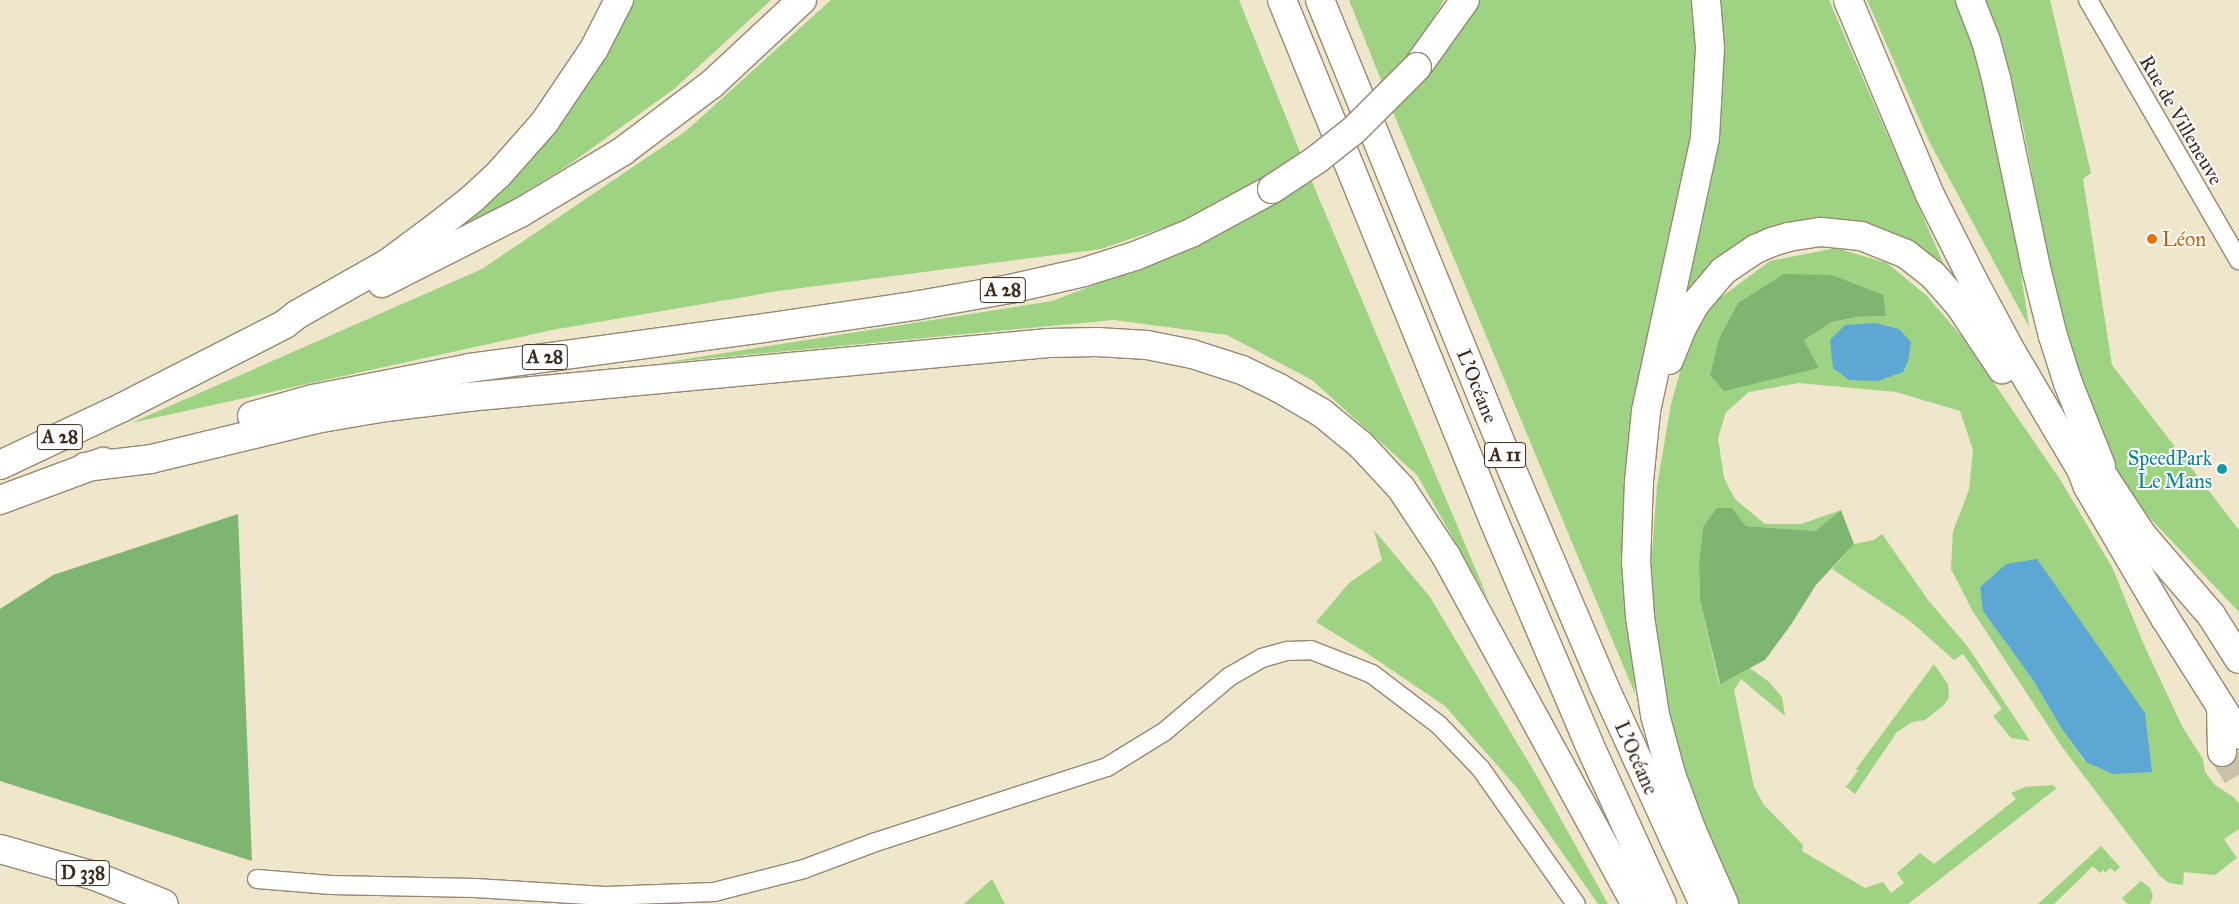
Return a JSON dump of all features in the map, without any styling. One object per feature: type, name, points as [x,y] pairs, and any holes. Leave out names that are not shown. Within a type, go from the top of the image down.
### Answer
[{"type":"main road","points":[[286,324],[298,314],[388,264],[472,199],[491,181],[544,123],[575,79],[619,0]]},
{"type":"main road","name":"A 28","points":[[0,465],[286,324],[303,322],[476,237],[623,151],[712,84],[802,0]]},
{"type":"main road","name":"L’Océane","points":[[1282,0],[1498,530],[1589,744],[1662,904]]},
{"type":"main road","name":"L’Océane","points":[[1320,0],[1509,465],[1608,694],[1704,904]]},
{"type":"main road","name":"A 28","points":[[0,500],[85,467],[313,399],[432,376],[558,355],[919,305],[1010,289],[1084,272],[1134,256],[1191,233],[1272,189],[1316,160],[1354,130],[1417,67],[1465,0]]},
{"type":"main road","points":[[1706,0],[1710,48],[1705,138],[1649,395],[1639,481],[1636,530],[1638,590],[1646,666],[1655,715],[1671,774],[1692,830],[1724,904]]},
{"type":"main road","points":[[1848,0],[1930,195],[2012,353],[2081,469],[2095,480],[2211,615],[2239,659]]},
{"type":"main road","points":[[1970,0],[1986,40],[1996,78],[2037,272],[2053,336],[2070,390],[2100,460],[2095,480],[2231,732]]},
{"type":"main road","points":[[1639,481],[1649,464],[1660,397],[1670,358],[1683,326],[1696,303],[1723,271],[1756,249],[1788,236],[1821,232],[1861,236],[1873,240],[1906,254],[1933,275],[1960,306],[2072,473],[2095,480]]},
{"type":"main road","points":[[85,467],[150,459],[316,419],[468,396],[1048,343],[1097,342],[1147,345],[1192,354],[1242,370],[1279,388],[1322,413],[1361,445],[1401,488],[1446,556],[1636,904]]},
{"type":"main road","name":"D 338","points":[[0,849],[95,876],[164,904]]},
{"type":"street","name":"Rue de Villeneuve","points":[[2088,0],[2239,260]]},
{"type":"street","points":[[257,879],[331,885],[475,888],[605,896],[714,892],[804,869],[873,843],[1107,767],[1164,732],[1229,678],[1262,658],[1288,651],[1311,650],[1372,674],[1439,725],[1481,769],[1576,904]]},
{"type":"green space","points":[[633,0],[771,0],[674,89],[570,164],[454,236],[520,169],[576,100],[628,14]]},
{"type":"green space","points":[[831,0],[1239,0],[1302,157],[1189,219],[1101,249],[778,291],[552,330],[131,423],[482,269],[686,131]]},
{"type":"green space","points":[[1349,0],[1444,0],[1412,55],[1383,85]]},
{"type":"green space","points":[[1475,0],[1698,0],[1703,80],[1629,579],[1635,694],[1391,107]]},
{"type":"green space","points":[[1717,0],[1829,0],[1944,265],[1883,234],[1787,227],[1676,321]]},
{"type":"green space","points":[[1867,0],[1963,0],[2005,165],[2029,327],[1929,141]]},
{"type":"green space","points":[[1981,0],[2050,0],[2091,173],[2083,179],[2112,365],[2239,530],[2239,612],[2146,514],[2106,453],[2080,390],[2056,297],[2023,126],[2001,51]]},
{"type":"green space","points":[[1310,177],[1489,601],[1417,475],[1312,380],[1227,335],[1114,320],[661,363],[1052,301],[1147,265]]},
{"type":"green space","points":[[1836,248],[1887,263],[1926,295],[1963,338],[2061,481],[2112,567],[2144,645],[2183,728],[2203,759],[2205,772],[2215,785],[2235,798],[2239,804],[2239,829],[2224,839],[2237,858],[2215,875],[2184,872],[2183,885],[2169,883],[2159,875],[2062,747],[1972,610],[1951,569],[1953,531],[1969,490],[1973,450],[1960,411],[1896,392],[1799,383],[1749,392],[1726,412],[1718,438],[1724,478],[1735,499],[1765,524],[1801,524],[1841,510],[1815,531],[1746,526],[1732,508],[1703,527],[1699,561],[1700,600],[1719,684],[1750,668],[1769,682],[1782,697],[1785,716],[1741,679],[1734,690],[1754,787],[1764,805],[1803,845],[1802,851],[1865,888],[1883,882],[1891,893],[1904,883],[1897,873],[1920,853],[1934,864],[2016,799],[2011,793],[2025,787],[2052,785],[2057,788],[1908,904],[1738,904],[1704,829],[1680,763],[1663,695],[1653,631],[1651,568],[1657,486],[1671,404],[1686,351],[1712,304],[1770,261]],"holes":[[[1738,303],[1886,316],[1857,317],[1832,322],[1804,340],[1819,368],[1710,375],[1719,338]],[[2006,564],[2085,762],[2062,729],[2033,680],[1984,612],[1980,587]]]},
{"type":"green space","points":[[1784,274],[1832,275],[1883,295],[1886,316],[1857,317],[1832,322],[1804,340],[1819,368],[1724,391],[1710,375],[1719,338],[1738,303]]},
{"type":"green space","points":[[1717,508],[1732,508],[1746,526],[1815,531],[1841,510],[1854,544],[1816,585],[1790,626],[1765,660],[1720,684],[1700,600],[1699,561],[1703,527]]},
{"type":"green space","points":[[238,514],[252,861],[0,781],[0,609],[53,575]]},
{"type":"green space","points":[[1374,530],[1430,597],[1538,778],[1608,904],[1598,904],[1518,789],[1445,706],[1365,652],[1316,622],[1349,583],[1382,560]]},
{"type":"green space","points":[[1882,534],[1928,600],[1968,647],[2030,741],[2011,738],[1993,716],[2002,709],[1963,654],[1954,660],[1910,621],[1832,569],[1854,544],[1874,540]]},
{"type":"green space","points":[[1934,664],[1948,684],[1949,698],[1944,705],[1925,720],[1912,722],[1897,732],[1855,794],[1846,787],[1858,771],[1856,769]]},
{"type":"green space","points":[[2101,846],[2120,867],[2115,872],[2110,868],[2105,873],[2103,870],[2100,873],[2093,866],[2054,904],[2038,904]]},
{"type":"green space","points":[[992,879],[1005,904],[964,904]]},
{"type":"green space","points":[[2141,881],[2150,888],[2153,896],[2150,904],[2127,904],[2122,898]]},
{"type":"water","points":[[1875,323],[1899,329],[1911,342],[1908,361],[1903,372],[1878,381],[1849,380],[1833,368],[1830,340],[1845,325]]},
{"type":"water","points":[[2037,559],[2145,713],[2152,772],[2113,774],[2086,762],[2062,729],[2033,680],[1983,611],[1980,587],[2006,564]]},
{"type":"tunnel","points":[[2222,752],[2239,779]]},
{"type":"place","name":"Léon","points":[[2152,239]]},
{"type":"place","name":"SpeedPark Le Mans","points":[[2222,469]]}]
